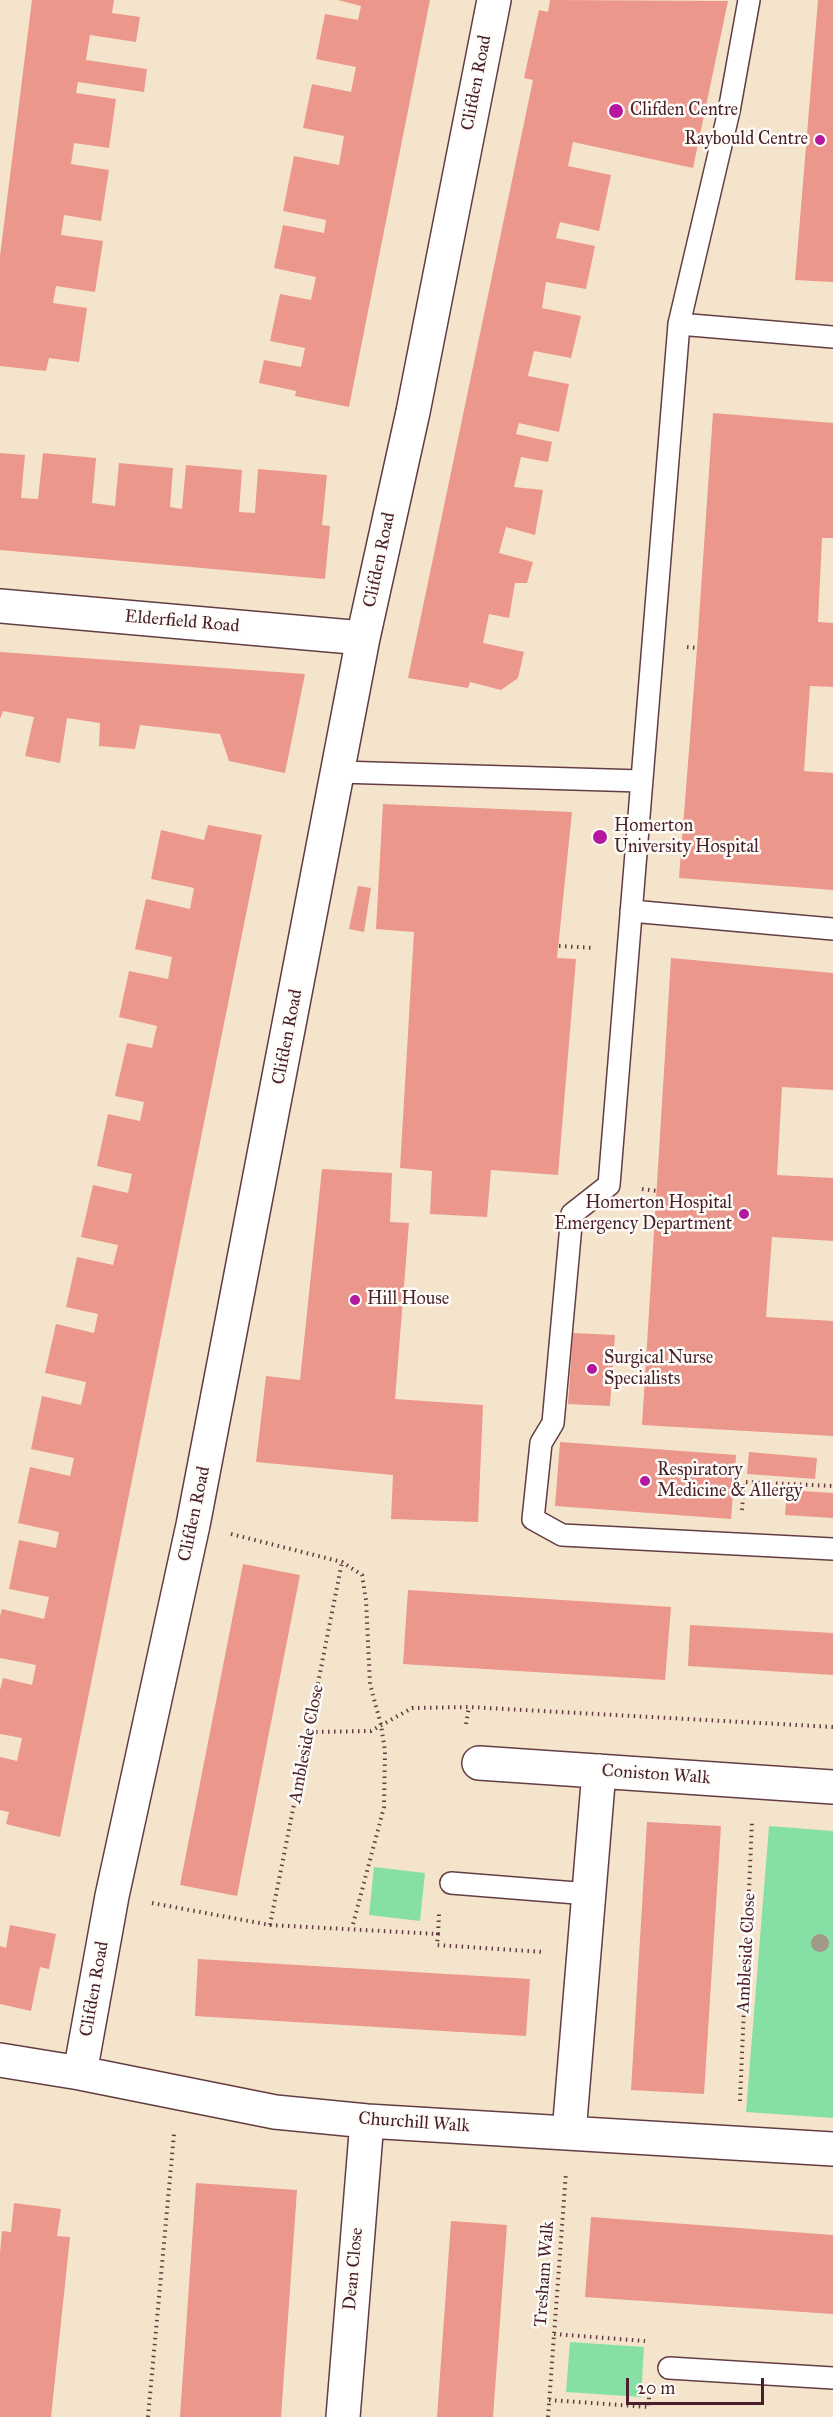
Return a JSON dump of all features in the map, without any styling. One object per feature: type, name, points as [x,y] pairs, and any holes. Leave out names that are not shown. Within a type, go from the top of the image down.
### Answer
[{"type":"street","name":"Clifden Road","points":[[80,2073],[112,1896],[193,1525],[363,638],[415,400],[494,0]]},
{"type":"street","name":"Elderfield Road","points":[[0,606],[363,638]]},
{"type":"street","name":"Coniston Walk","points":[[479,1762],[833,1787]]},
{"type":"street","points":[[569,2133],[599,1771]]},
{"type":"street","name":"Churchill Walk","points":[[0,2060],[80,2073],[275,2112],[367,2121],[833,2149]]},
{"type":"street","name":"Dean Close","points":[[343,2417],[367,2121]]},
{"type":"lane","points":[[749,0],[729,111],[679,324],[609,1185],[572,1214],[553,1423],[541,1443],[533,1518],[562,1535],[833,1549]]},
{"type":"lane","points":[[679,324],[833,337]]},
{"type":"lane","points":[[339,772],[641,781]]},
{"type":"lane","points":[[631,911],[833,929]]},
{"type":"lane","points":[[451,1883],[589,1894]]},
{"type":"lane","points":[[660,2368],[833,2378]]},
{"type":"path","points":[[740,1544],[744,1482],[833,1486]]},
{"type":"path","points":[[193,1525],[342,1562],[362,1575],[366,1600],[370,1683],[385,1751],[384,1807],[352,1928]]},
{"type":"path","name":"Ambleside Close","points":[[270,1925],[342,1562]]},
{"type":"path","points":[[310,1732],[371,1731],[412,1708],[469,1707],[833,1727]]},
{"type":"path","name":"Ambleside Close","points":[[740,2108],[754,1781]]},
{"type":"path","points":[[112,1896],[270,1925],[438,1934],[437,1945],[584,1954]]},
{"type":"path","points":[[148,2417],[175,2124]]},
{"type":"path","name":"Tresham Walk","points":[[548,2417],[569,2133]]},
{"type":"path","points":[[549,2400],[649,2407],[660,2368],[653,2342],[554,2334]]},
{"type":"green space","points":[[769,1826],[833,1831],[833,2118],[746,2112]]},
{"type":"green space","points":[[374,1867],[425,1873],[420,1921],[369,1915]]},
{"type":"green space","points":[[570,2342],[644,2347],[641,2397],[566,2392]]},
{"type":"building","points":[[32,0],[114,0],[112,13],[140,17],[136,42],[90,35],[86,60],[147,69],[144,92],[78,82],[76,93],[116,99],[109,148],[74,143],[71,164],[109,170],[101,221],[64,215],[61,235],[103,241],[95,292],[56,286],[53,303],[87,308],[79,362],[49,358],[46,371],[0,366],[0,256]]},
{"type":"building","points":[[338,0],[430,0],[349,407],[295,396],[296,391],[259,383],[264,360],[301,367],[305,348],[270,341],[280,294],[311,300],[316,277],[274,268],[283,225],[324,233],[326,220],[283,211],[294,156],[339,165],[344,136],[303,128],[312,84],[351,92],[356,67],[316,59],[325,14],[358,20],[361,6]]},
{"type":"building","points":[[550,0],[728,1],[693,168],[573,142],[568,166],[611,175],[599,231],[560,222],[556,238],[595,246],[586,289],[546,282],[542,308],[581,316],[571,358],[534,351],[528,376],[569,384],[559,432],[519,423],[516,434],[552,442],[548,462],[521,457],[514,487],[543,490],[535,535],[506,527],[499,553],[533,562],[527,583],[515,583],[509,618],[489,614],[483,643],[524,652],[518,678],[501,690],[470,682],[468,688],[408,678],[533,80],[524,78],[539,10],[548,12]]},
{"type":"building","name":"Raybould Centre","points":[[818,0],[833,0],[833,282],[795,280]]},
{"type":"building","points":[[713,413],[833,423],[833,538],[822,538],[818,622],[833,623],[833,687],[810,686],[804,771],[833,773],[833,890],[679,878]]},
{"type":"building","points":[[0,453],[25,455],[21,498],[38,499],[43,453],[96,458],[92,503],[115,506],[119,463],[173,468],[170,507],[182,509],[186,465],[242,470],[239,512],[255,513],[258,469],[327,475],[322,525],[330,526],[325,579],[0,550]]},
{"type":"building","points":[[0,652],[305,674],[285,773],[229,761],[220,734],[140,725],[135,749],[99,746],[100,723],[67,718],[60,763],[25,756],[34,717],[3,711],[0,719]]},
{"type":"building","points":[[383,804],[572,812],[557,958],[576,959],[558,1175],[491,1170],[487,1217],[430,1214],[432,1171],[400,1168],[414,932],[376,929]]},
{"type":"building","points":[[208,825],[262,835],[60,1837],[6,1824],[9,1812],[0,1810],[0,1757],[17,1761],[22,1738],[0,1734],[0,1690],[3,1678],[32,1685],[36,1665],[0,1658],[0,1616],[2,1609],[44,1619],[49,1597],[9,1589],[19,1540],[56,1548],[59,1532],[18,1523],[30,1467],[70,1476],[74,1458],[31,1449],[42,1396],[81,1405],[86,1382],[45,1373],[56,1324],[94,1333],[98,1314],[66,1307],[77,1257],[113,1265],[118,1245],[81,1237],[93,1185],[128,1193],[132,1174],[97,1166],[108,1114],[140,1121],[144,1102],[115,1096],[127,1043],[152,1048],[157,1026],[119,1017],[129,971],[168,979],[172,957],[135,949],[146,899],[190,909],[194,888],[151,879],[161,830],[204,840]]},
{"type":"building","points":[[358,886],[371,888],[364,932],[349,929]]},
{"type":"building","name":"Homerton Hospital Emergency Department","points":[[671,958],[833,973],[833,1090],[782,1087],[777,1175],[833,1178],[833,1241],[772,1237],[766,1317],[833,1321],[833,1436],[642,1425]]},
{"type":"building","name":"Hill House","points":[[322,1169],[392,1173],[390,1222],[409,1223],[395,1399],[483,1405],[478,1522],[391,1519],[393,1475],[256,1462],[266,1376],[300,1380]]},
{"type":"building","name":"Surgical Nurse Specialists","points":[[573,1333],[615,1335],[610,1406],[568,1404]]},
{"type":"building","name":"Respiratory Medicine & Allergy","points":[[560,1442],[736,1455],[731,1519],[555,1506]]},
{"type":"building","points":[[749,1452],[817,1458],[815,1479],[747,1474]]},
{"type":"building","points":[[787,1490],[833,1493],[833,1518],[785,1515]]},
{"type":"building","points":[[243,1564],[300,1575],[237,1896],[180,1885]]},
{"type":"building","points":[[408,1590],[671,1607],[665,1680],[403,1664]]},
{"type":"building","points":[[690,1625],[833,1633],[833,1675],[688,1666]]},
{"type":"building","points":[[647,1822],[721,1826],[704,2094],[631,2090]]},
{"type":"building","points":[[10,1925],[56,1934],[49,1969],[40,1967],[31,2011],[0,2004],[0,1946],[6,1948]]},
{"type":"building","points":[[198,1959],[530,1979],[526,2036],[195,2016]]},
{"type":"building","points":[[196,2183],[297,2190],[281,2417],[180,2417]]},
{"type":"building","points":[[14,2203],[61,2209],[57,2236],[70,2237],[51,2417],[0,2417],[0,2253],[2,2231],[11,2232]]},
{"type":"building","points":[[591,2217],[833,2235],[833,2314],[585,2297]]},
{"type":"building","points":[[451,2221],[507,2225],[493,2417],[437,2417]]},
{"type":"place","name":"Clifden Centre","points":[[616,111]]},
{"type":"place","name":"Raybould Centre","points":[[820,140]]},
{"type":"place","name":"Homerton University Hospital","points":[[600,837]]},
{"type":"place","name":"Homerton Hospital Emergency Department","points":[[744,1214]]},
{"type":"place","name":"Hill House","points":[[355,1300]]},
{"type":"place","name":"Surgical Nurse Specialists","points":[[592,1369]]},
{"type":"place","name":"Respiratory Medicine & Allergy","points":[[645,1481]]}]
